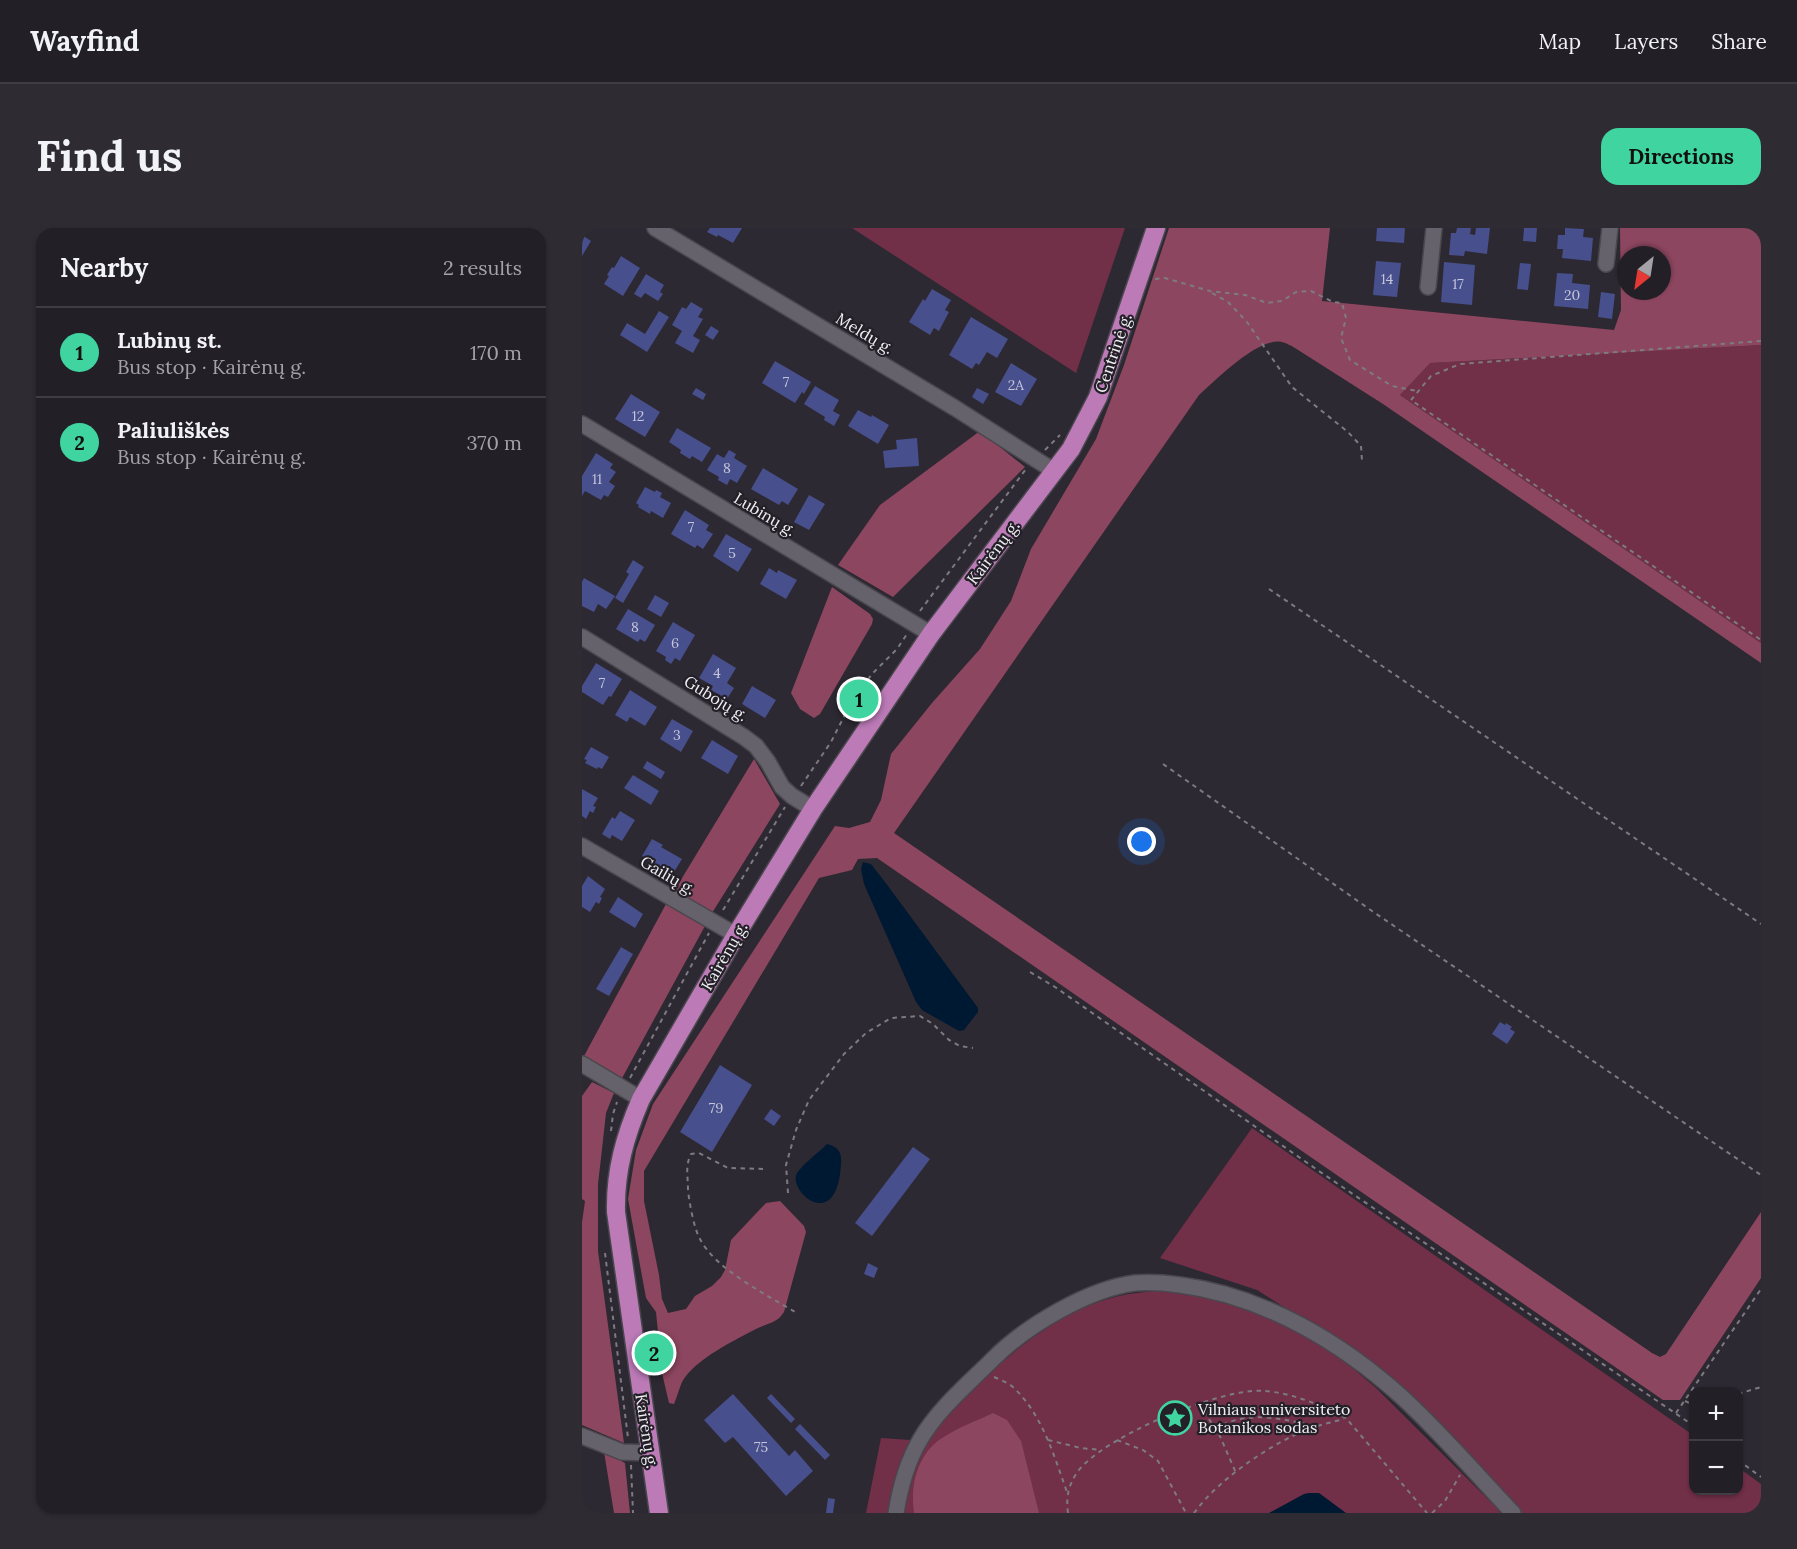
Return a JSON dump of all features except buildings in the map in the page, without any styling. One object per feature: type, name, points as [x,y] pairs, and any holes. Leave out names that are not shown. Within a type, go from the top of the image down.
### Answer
[{"type":"main road","name":"Centrinė g.","points":[[1054,471],[1071,449],[1098,397],[1155,228]]},
{"type":"main road","name":"Kairėnų g.","points":[[659,1513],[616,1212],[615,1192],[630,1124],[641,1099],[736,935],[813,809],[931,634],[1054,471]]},
{"type":"street","name":"Meldų g.","points":[[655,228],[955,408],[1054,471]]},
{"type":"street","points":[[1428,287],[1434,228]]},
{"type":"street","points":[[1606,264],[1610,228]]},
{"type":"street","name":"Lubinų g.","points":[[582,424],[931,634]]},
{"type":"street","name":"Gubojų g.","points":[[582,637],[744,736],[756,746],[768,762],[782,787],[813,809]]},
{"type":"street","name":"Gailių g.","points":[[582,846],[736,935]]},
{"type":"street","points":[[584,1070],[641,1099]]},
{"type":"street","points":[[896,1513],[906,1470],[920,1440],[942,1410],[1005,1347],[1068,1305],[1096,1294],[1133,1284],[1160,1283],[1222,1293],[1251,1302],[1297,1323],[1346,1353],[1402,1398],[1513,1513]]},
{"type":"street","points":[[582,1436],[612,1449],[630,1453],[651,1453]]},
{"type":"path","points":[[1138,281],[1165,279],[1210,291],[1245,295],[1267,303],[1282,301],[1296,292],[1311,291],[1333,302],[1342,303],[1346,318],[1341,338],[1350,360],[1392,386],[1417,391]]},
{"type":"path","points":[[1210,291],[1228,302],[1247,322],[1292,387],[1348,432],[1361,446],[1362,461]]},
{"type":"path","points":[[1761,341],[1460,363],[1431,376],[1411,400],[1761,640]]},
{"type":"path","points":[[611,1138],[616,1104],[715,923],[792,796],[825,751],[852,701],[872,674],[897,649],[907,635],[912,622],[1033,459],[1055,441],[1063,430]]},
{"type":"path","points":[[1269,589],[1761,924]]},
{"type":"path","points":[[1163,764],[1372,911],[1761,1175]]},
{"type":"path","points":[[1030,972],[1689,1422]]},
{"type":"path","points":[[788,1193],[786,1165],[795,1130],[809,1100],[844,1054],[866,1033],[891,1018],[920,1016],[933,1024],[949,1040],[960,1046],[973,1048]]},
{"type":"path","points":[[763,1169],[728,1168],[699,1153],[691,1154],[687,1162],[689,1198],[699,1239],[715,1259],[746,1282],[795,1312]]},
{"type":"path","points":[[605,1252],[630,1453],[633,1513]]},
{"type":"path","points":[[1676,1413],[1761,1289]]},
{"type":"path","points":[[985,1367],[994,1376],[1013,1387],[1028,1405],[1048,1440],[1067,1492],[1068,1513]]},
{"type":"path","points":[[1743,1392],[1761,1387]]},
{"type":"path","points":[[1067,1492],[1077,1472],[1101,1450],[1117,1440],[1165,1416],[1199,1404],[1236,1392],[1263,1390],[1294,1396],[1346,1418],[1427,1513]]},
{"type":"path","points":[[1685,1401],[1689,1403]]},
{"type":"path","points":[[1199,1404],[1215,1429],[1236,1473]]},
{"type":"path","points":[[1215,1429],[1227,1422],[1251,1416],[1280,1418],[1316,1427]]},
{"type":"path","points":[[1194,1513],[1201,1503],[1236,1473],[1270,1448],[1316,1427],[1346,1418]]},
{"type":"path","points":[[1048,1440],[1101,1450]]},
{"type":"path","points":[[1117,1440],[1143,1450],[1158,1461],[1186,1513]]},
{"type":"path","points":[[1432,1513],[1445,1501],[1467,1464]]},
{"type":"path","points":[[1743,1464],[1761,1477]]},
{"type":"shaded area","points":[[852,228],[1125,228],[1076,373]]},
{"type":"shaded area","points":[[1169,228],[1330,228],[1322,301],[1614,330],[1621,310],[1621,300],[1671,300],[1671,246],[1620,246],[1620,228],[1761,228],[1761,345],[1430,363],[1400,395],[1761,643],[1761,663],[1383,404],[1292,346],[1282,342],[1272,342],[1261,346],[1238,361],[1199,395],[894,833],[1660,1357],[1666,1354],[1761,1212],[1761,1278],[1680,1400],[1663,1400],[877,858],[858,859],[852,870],[819,878],[644,1171],[644,1201],[662,1299],[668,1313],[686,1309],[695,1296],[712,1286],[721,1277],[725,1270],[731,1240],[766,1203],[780,1201],[804,1226],[806,1232],[781,1316],[738,1338],[706,1358],[682,1382],[674,1404],[669,1403],[662,1373],[656,1312],[646,1298],[628,1199],[636,1150],[653,1104],[835,826],[849,828],[870,822],[881,800],[891,754],[980,649],[1011,601],[1031,549],[1096,439],[1124,365]]},
{"type":"shaded area","points":[[1761,345],[1761,643],[1400,395],[1429,363]]},
{"type":"shaded area","points":[[980,431],[1025,467],[893,597],[838,565],[880,505]]},
{"type":"shaded area","points":[[832,587],[870,614],[873,619],[820,714],[814,718],[800,709],[791,693]]},
{"type":"shaded area","points":[[754,759],[780,804],[712,913],[673,893]]},
{"type":"shaded area","points":[[666,904],[705,926],[621,1080],[584,1056]]},
{"type":"shaded area","points":[[592,1082],[614,1093],[606,1113],[598,1184],[598,1251],[624,1443],[582,1425],[582,1222],[585,1201],[582,1199],[582,1096]]},
{"type":"shaded area","points":[[1252,1128],[1689,1432],[1689,1495],[1743,1495],[1743,1471],[1761,1484],[1761,1513],[1522,1513],[1412,1400],[1360,1355],[1257,1290],[1160,1258]]},
{"type":"shaded area","name":"Vilniaus universiteto Botanikos sodas","points":[[1160,1290],[1204,1296],[1247,1306],[1289,1324],[1330,1349],[1375,1387],[1502,1513],[866,1513],[881,1438],[925,1441],[988,1375],[1037,1335],[1063,1318],[1091,1305],[1119,1296]]},
{"type":"shaded area","points":[[993,1413],[1007,1420],[1021,1441],[1039,1513],[914,1513],[913,1492],[917,1471],[933,1445],[948,1434]]},
{"type":"shaded area","points":[[604,1452],[625,1463],[630,1513],[614,1513]]},
{"type":"water","points":[[863,862],[871,864],[978,1008],[978,1012],[964,1030],[959,1031],[922,1010],[916,1002],[864,884],[861,869]]},
{"type":"water","points":[[827,1144],[837,1149],[841,1157],[838,1186],[831,1198],[823,1203],[814,1202],[805,1197],[799,1189],[796,1181],[797,1173]]},
{"type":"water","points":[[1319,1493],[1346,1513],[1269,1513],[1304,1494]]},
{"type":"place","name":"Lubinų st.","points":[[859,699]]},
{"type":"place","name":"Paliuliškės","points":[[654,1353]]},
{"type":"place","name":"Vilniaus universiteto Botanikos sodas","points":[[1175,1418]]}]
